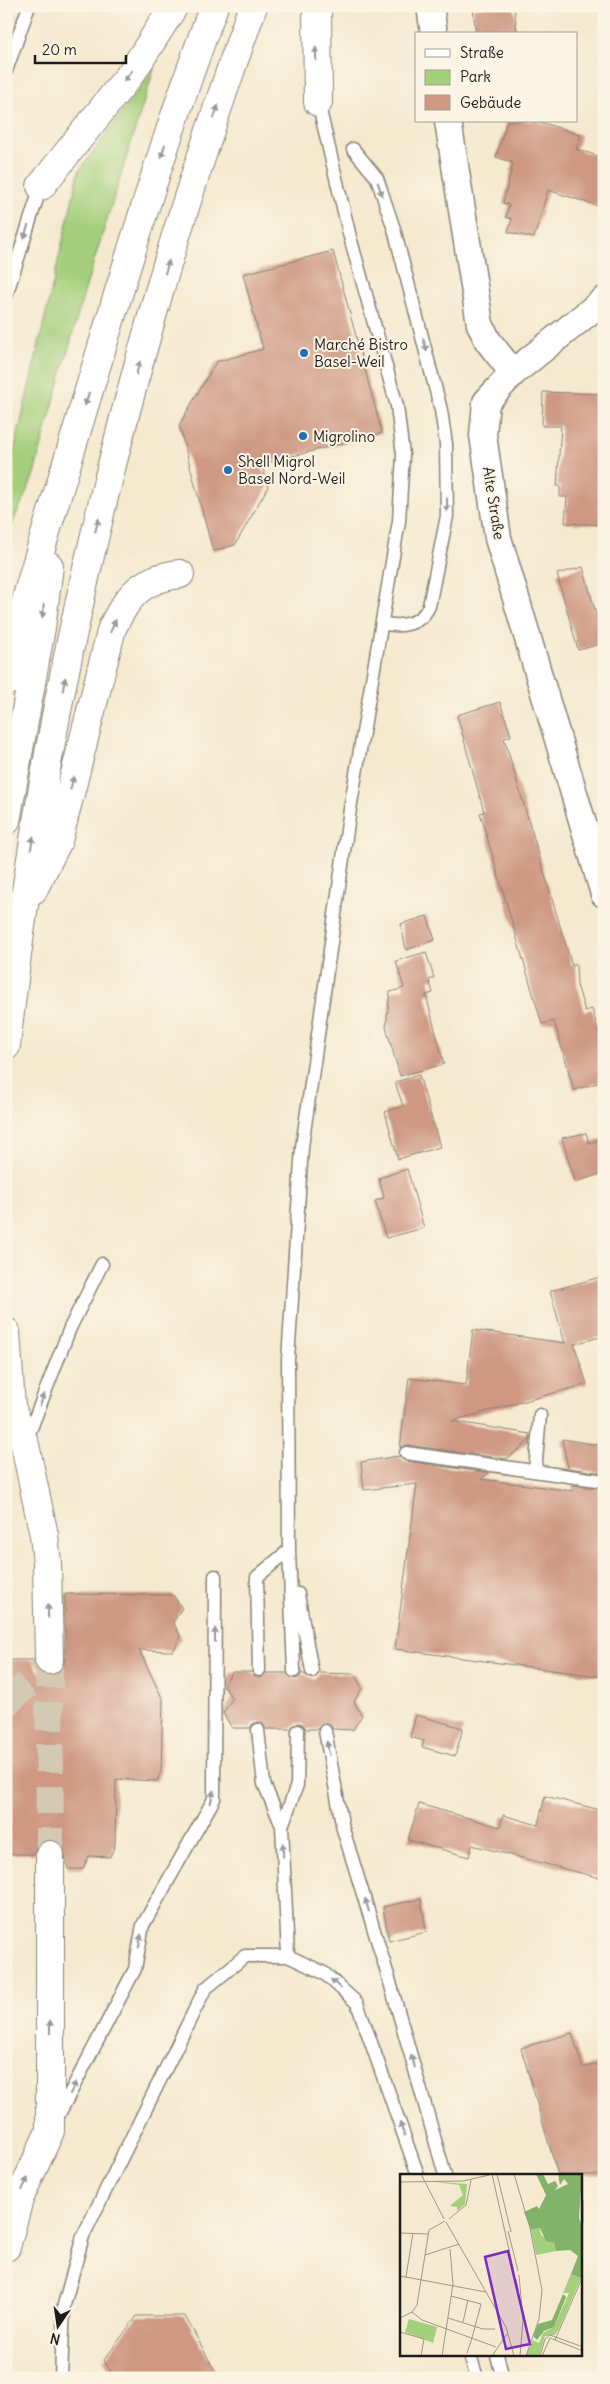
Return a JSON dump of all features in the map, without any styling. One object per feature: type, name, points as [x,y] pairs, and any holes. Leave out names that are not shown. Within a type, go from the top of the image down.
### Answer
[{"type":"highway","points":[[41,186],[132,72],[174,6]]},
{"type":"highway","points":[[6,682],[18,624],[182,91],[214,6]]},
{"type":"highway","points":[[6,1046],[31,850],[91,549],[152,313],[203,150],[252,6]]},
{"type":"highway","points":[[317,6],[318,102]]},
{"type":"highway","points":[[6,598],[59,493]]},
{"type":"highway","points":[[6,820],[41,628],[59,493]]},
{"type":"highway","points":[[23,909],[58,841],[112,628],[121,609],[142,586],[165,576],[180,574]]},
{"type":"highway","points":[[6,1332],[11,1406],[25,1445],[44,1535],[47,1562],[50,1660]]},
{"type":"highway","points":[[6,2247],[19,2199],[50,2131],[50,1855]]},
{"type":"street","points":[[430,6],[434,32]]},
{"type":"street","points":[[448,122],[480,324],[488,341],[513,373]]},
{"type":"street","name":"Alte Straße","points":[[604,300],[513,373],[486,402],[483,435],[498,538],[604,894]]},
{"type":"lane","points":[[6,71],[29,6]]},
{"type":"lane","points":[[294,1671],[289,1550],[288,1360],[302,1147],[350,809],[402,499],[403,455],[398,406],[350,237],[318,102]]},
{"type":"lane","points":[[353,149],[377,178],[394,229],[434,378],[446,444],[447,516],[429,606],[423,616],[414,622],[395,626],[382,623]]},
{"type":"lane","points":[[6,296],[41,186]]},
{"type":"lane","points":[[25,1445],[70,1328],[102,1264]]},
{"type":"lane","points":[[535,1471],[540,1415]]},
{"type":"lane","points":[[406,1453],[604,1480]]},
{"type":"lane","points":[[259,1670],[257,1577],[289,1550]]},
{"type":"lane","points":[[289,1550],[312,1671]]},
{"type":"lane","points":[[50,2131],[135,1969],[143,1926],[214,1799],[215,1576]]},
{"type":"lane","points":[[258,1730],[264,1784],[282,1826],[288,1956]]},
{"type":"lane","points":[[325,1731],[343,1829],[389,1979],[445,2174]]},
{"type":"lane","points":[[282,1826],[297,1785],[298,1732]]},
{"type":"lane","points":[[61,2378],[64,2305],[82,2236],[205,1989],[245,1956],[288,1956],[324,1972],[357,2002],[418,2174]]},
{"type":"lane","points":[[470,2356],[477,2378]]},
{"type":"lane","points":[[497,2356],[503,2378]]},
{"type":"green space","points":[[154,69],[84,293],[33,477],[6,538],[6,486],[79,171]]},
{"type":"building","points":[[514,6],[517,32],[476,32],[473,8]]},
{"type":"building","points":[[507,122],[540,122],[581,135],[576,149],[604,158],[604,208],[548,190],[534,238],[508,232],[512,219],[506,217],[509,205],[503,203],[513,163],[496,157]]},
{"type":"building","name":"Marché Bistro Basel-Weil","points":[[333,251],[382,433],[262,464],[268,487],[235,545],[213,551],[179,425],[216,362],[263,349],[243,274]]},
{"type":"building","points":[[543,392],[604,394],[604,525],[565,523],[567,497],[560,497],[560,486],[557,486],[561,426],[542,426]]},
{"type":"building","points":[[583,567],[604,643],[578,650],[557,574]]},
{"type":"building","points":[[500,702],[511,736],[504,738],[572,966],[576,964],[577,985],[585,1011],[592,1009],[604,1051],[604,1081],[574,1090],[554,1021],[542,1024],[480,813],[484,812],[457,715]]},
{"type":"building","points":[[427,916],[435,940],[406,950],[401,924]]},
{"type":"building","points":[[426,952],[434,978],[429,980],[433,993],[426,995],[444,1064],[400,1076],[386,1027],[390,992],[404,988],[396,961]]},
{"type":"building","points":[[419,1075],[440,1147],[398,1159],[385,1112],[403,1106],[395,1082]]},
{"type":"building","points":[[586,1133],[589,1143],[604,1139],[604,1173],[575,1182],[562,1138]]},
{"type":"building","points":[[407,1169],[424,1228],[386,1238],[375,1201],[384,1198],[379,1178]]},
{"type":"building","points":[[604,1276],[604,1336],[574,1344],[587,1384],[452,1421],[530,1434],[529,1441],[507,1459],[407,1445],[400,1448],[409,1378],[466,1385],[473,1330],[565,1343],[550,1291]]},
{"type":"building","points":[[562,1439],[604,1446],[604,1473],[568,1468]]},
{"type":"building","points":[[399,1456],[405,1461],[489,1473],[481,1479],[573,1491],[572,1485],[604,1489],[604,1677],[395,1649],[417,1484],[364,1490],[361,1462]]},
{"type":"building","points":[[65,1594],[173,1595],[182,1608],[173,1622],[181,1637],[173,1651],[139,1650],[163,1700],[161,1771],[157,1781],[116,1779],[115,1845],[110,1857],[89,1856],[83,1869],[68,1869],[63,1847],[57,1841],[50,1839],[42,1842],[36,1848],[34,1854],[6,1854],[6,1660],[33,1660],[36,1668],[41,1673],[49,1676],[57,1674],[65,1660]]},
{"type":"building","points":[[232,1672],[251,1672],[259,1678],[266,1673],[286,1673],[294,1679],[299,1678],[302,1673],[313,1679],[320,1673],[354,1674],[362,1688],[354,1702],[362,1715],[353,1730],[333,1729],[331,1725],[324,1723],[317,1729],[306,1729],[303,1724],[298,1723],[290,1729],[266,1729],[262,1723],[258,1722],[250,1728],[232,1728],[223,1713],[232,1699],[224,1685]]},
{"type":"building","points":[[416,1715],[463,1728],[455,1756],[422,1747],[424,1741],[410,1737]]},
{"type":"building","points":[[545,1796],[604,1811],[604,1879],[472,1845],[469,1857],[408,1840],[419,1804],[500,1827],[503,1815],[538,1825]]},
{"type":"building","points":[[421,1899],[426,1932],[389,1941],[383,1907]]},
{"type":"building","points":[[572,2033],[583,2068],[604,2062],[604,2175],[558,2174],[521,2048]]},
{"type":"building","points":[[137,2316],[185,2316],[219,2378],[114,2378],[104,2360]]},
{"type":"tunnel","points":[[49,1660],[50,1855]]},
{"type":"tunnel","points":[[6,1703],[50,1664]]},
{"type":"place","name":"Marché Bistro Basel-Weil","points":[[304,353]]},
{"type":"place","name":"Migrolino","points":[[303,436]]},
{"type":"place","name":"Shell Migrol Basel Nord-Weil","points":[[228,470]]}]
